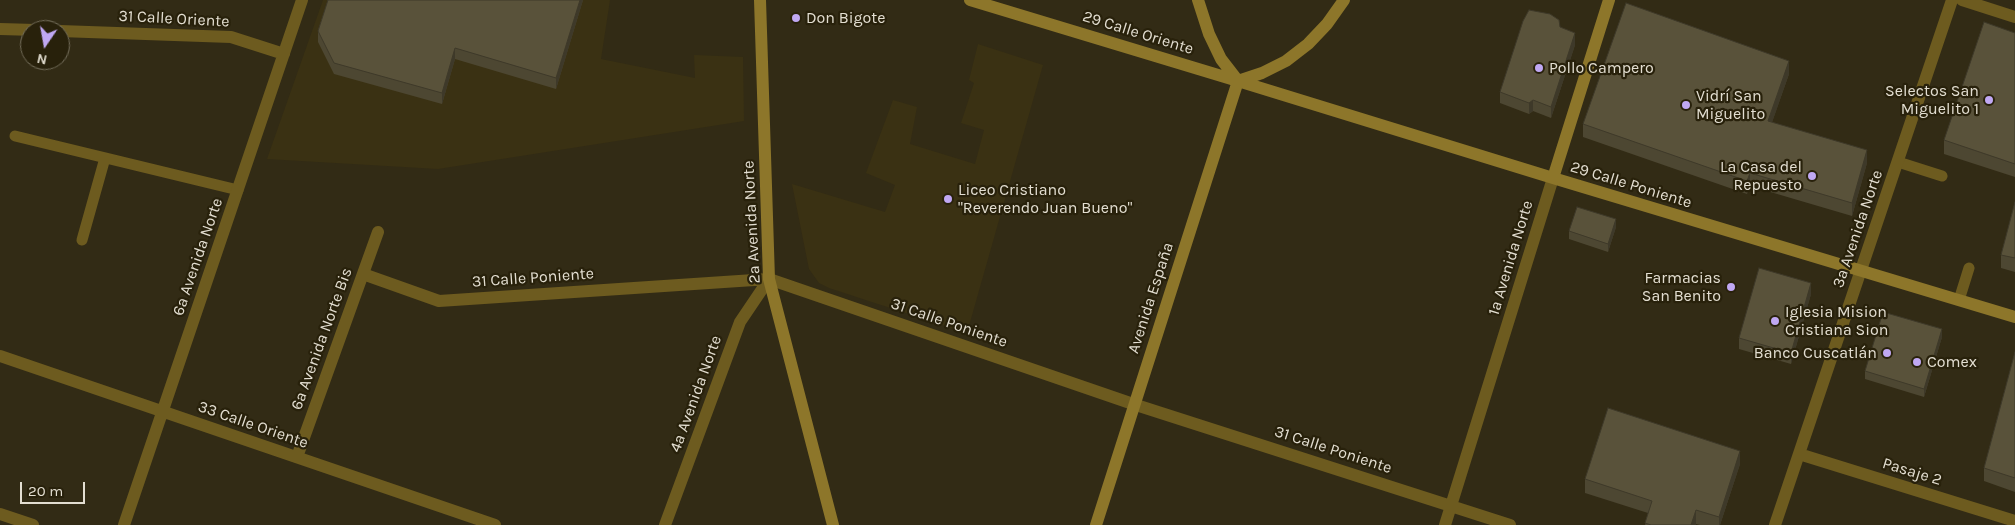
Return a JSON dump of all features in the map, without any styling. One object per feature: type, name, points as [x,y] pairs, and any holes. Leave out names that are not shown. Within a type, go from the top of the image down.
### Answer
[{"type":"street","name":"6a Avenida Norte","points":[[124,525],[302,0]]},
{"type":"street","name":"2a Avenida Norte","points":[[760,0],[769,279],[833,525]]},
{"type":"street","name":"29 Calle Oriente","points":[[970,0],[1238,81]]},
{"type":"street","points":[[1198,0],[1209,34],[1221,59],[1238,81],[1262,74],[1308,44],[1328,24],[1344,0]]},
{"type":"street","name":"1a Avenida Norte","points":[[1445,525],[1609,0]]},
{"type":"street","name":"3a Avenida Norte","points":[[1775,525],[1952,0]]},
{"type":"street","points":[[1962,0],[2015,17]]},
{"type":"street","points":[[0,29],[20,30]]},
{"type":"street","name":"31 Calle Oriente","points":[[70,31],[223,36],[246,41],[284,54]]},
{"type":"street","name":"29 Calle Poniente","points":[[1238,81],[2015,317]]},
{"type":"street","name":"Avenida España","points":[[1096,525],[1133,404],[1238,81]]},
{"type":"street","name":"6a Avenida Norte Bis","points":[[297,457],[378,232]]},
{"type":"street","name":"31 Calle Poniente","points":[[363,274],[439,301],[769,279],[1133,404],[1510,525]]},
{"type":"street","name":"4a Avenida Norte","points":[[664,525],[740,322],[769,279]]},
{"type":"street","name":"33 Calle Oriente","points":[[0,356],[495,525]]},
{"type":"street","name":"Pasaje 2","points":[[1799,454],[2015,521]]},
{"type":"street","points":[[0,514],[33,525]]},
{"type":"lane","points":[[15,136],[238,190]]},
{"type":"lane","points":[[82,240],[105,158]]},
{"type":"lane","points":[[1898,162],[1942,176]]},
{"type":"lane","points":[[1959,300],[1969,268]]},
{"type":"shaded area","points":[[323,0],[610,0],[601,59],[695,78],[694,55],[743,57],[744,121],[438,169],[267,159]]},
{"type":"shaded area","name":"Liceo Cristiano \"Reverendo Juan Bueno\"","points":[[978,44],[1043,65],[967,333],[829,288],[819,283],[809,269],[792,184],[885,212],[895,185],[866,173],[893,100],[917,107],[910,144],[975,164],[984,130],[961,123],[974,83],[969,80]]},
{"type":"building","points":[[328,0],[580,0],[556,78],[455,48],[442,93],[334,63],[318,31]]},
{"type":"building","name":"Vidrí San Miguelito","points":[[1626,3],[1789,61],[1768,121],[1867,150],[1852,203],[1750,173],[1747,181],[1583,124]]},
{"type":"building","name":"Pollo Campero","points":[[1529,10],[1550,14],[1559,20],[1560,27],[1575,33],[1551,107],[1533,100],[1529,103],[1500,92],[1523,21]]},
{"type":"building","name":"Selectos San Miguelito 1","points":[[1984,22],[2015,33],[2015,164],[1944,140]]},
{"type":"building","points":[[2015,202],[2015,258],[2001,255]]},
{"type":"building","points":[[1577,207],[1616,219],[1608,244],[1569,231]]},
{"type":"building","name":"Iglesia Mision Cristiana Sion","points":[[1759,268],[1811,283],[1791,353],[1739,338]]},
{"type":"building","points":[[1883,312],[1942,329],[1924,389],[1865,371]]},
{"type":"building","points":[[2015,352],[2015,478],[1984,468]]},
{"type":"building","points":[[1608,408],[1740,451],[1719,517],[1696,510],[1691,525],[1651,525],[1645,523],[1652,501],[1585,479]]},
{"type":"place","name":"Don Bigote","points":[[796,18]]},
{"type":"place","name":"Pollo Campero","points":[[1539,68]]},
{"type":"place","name":"Selectos San Miguelito 1","points":[[1989,100]]},
{"type":"place","name":"Vidrí San Miguelito","points":[[1686,105]]},
{"type":"place","name":"La Casa del Repuesto","points":[[1812,176]]},
{"type":"place","name":"Liceo Cristiano \"Reverendo Juan Bueno\"","points":[[948,199]]},
{"type":"place","name":"Farmacias San Benito","points":[[1731,287]]},
{"type":"place","name":"Iglesia Mision Cristiana Sion","points":[[1775,321]]},
{"type":"place","name":"Banco Cuscatlán","points":[[1887,353]]},
{"type":"place","name":"Comex","points":[[1917,362]]}]
